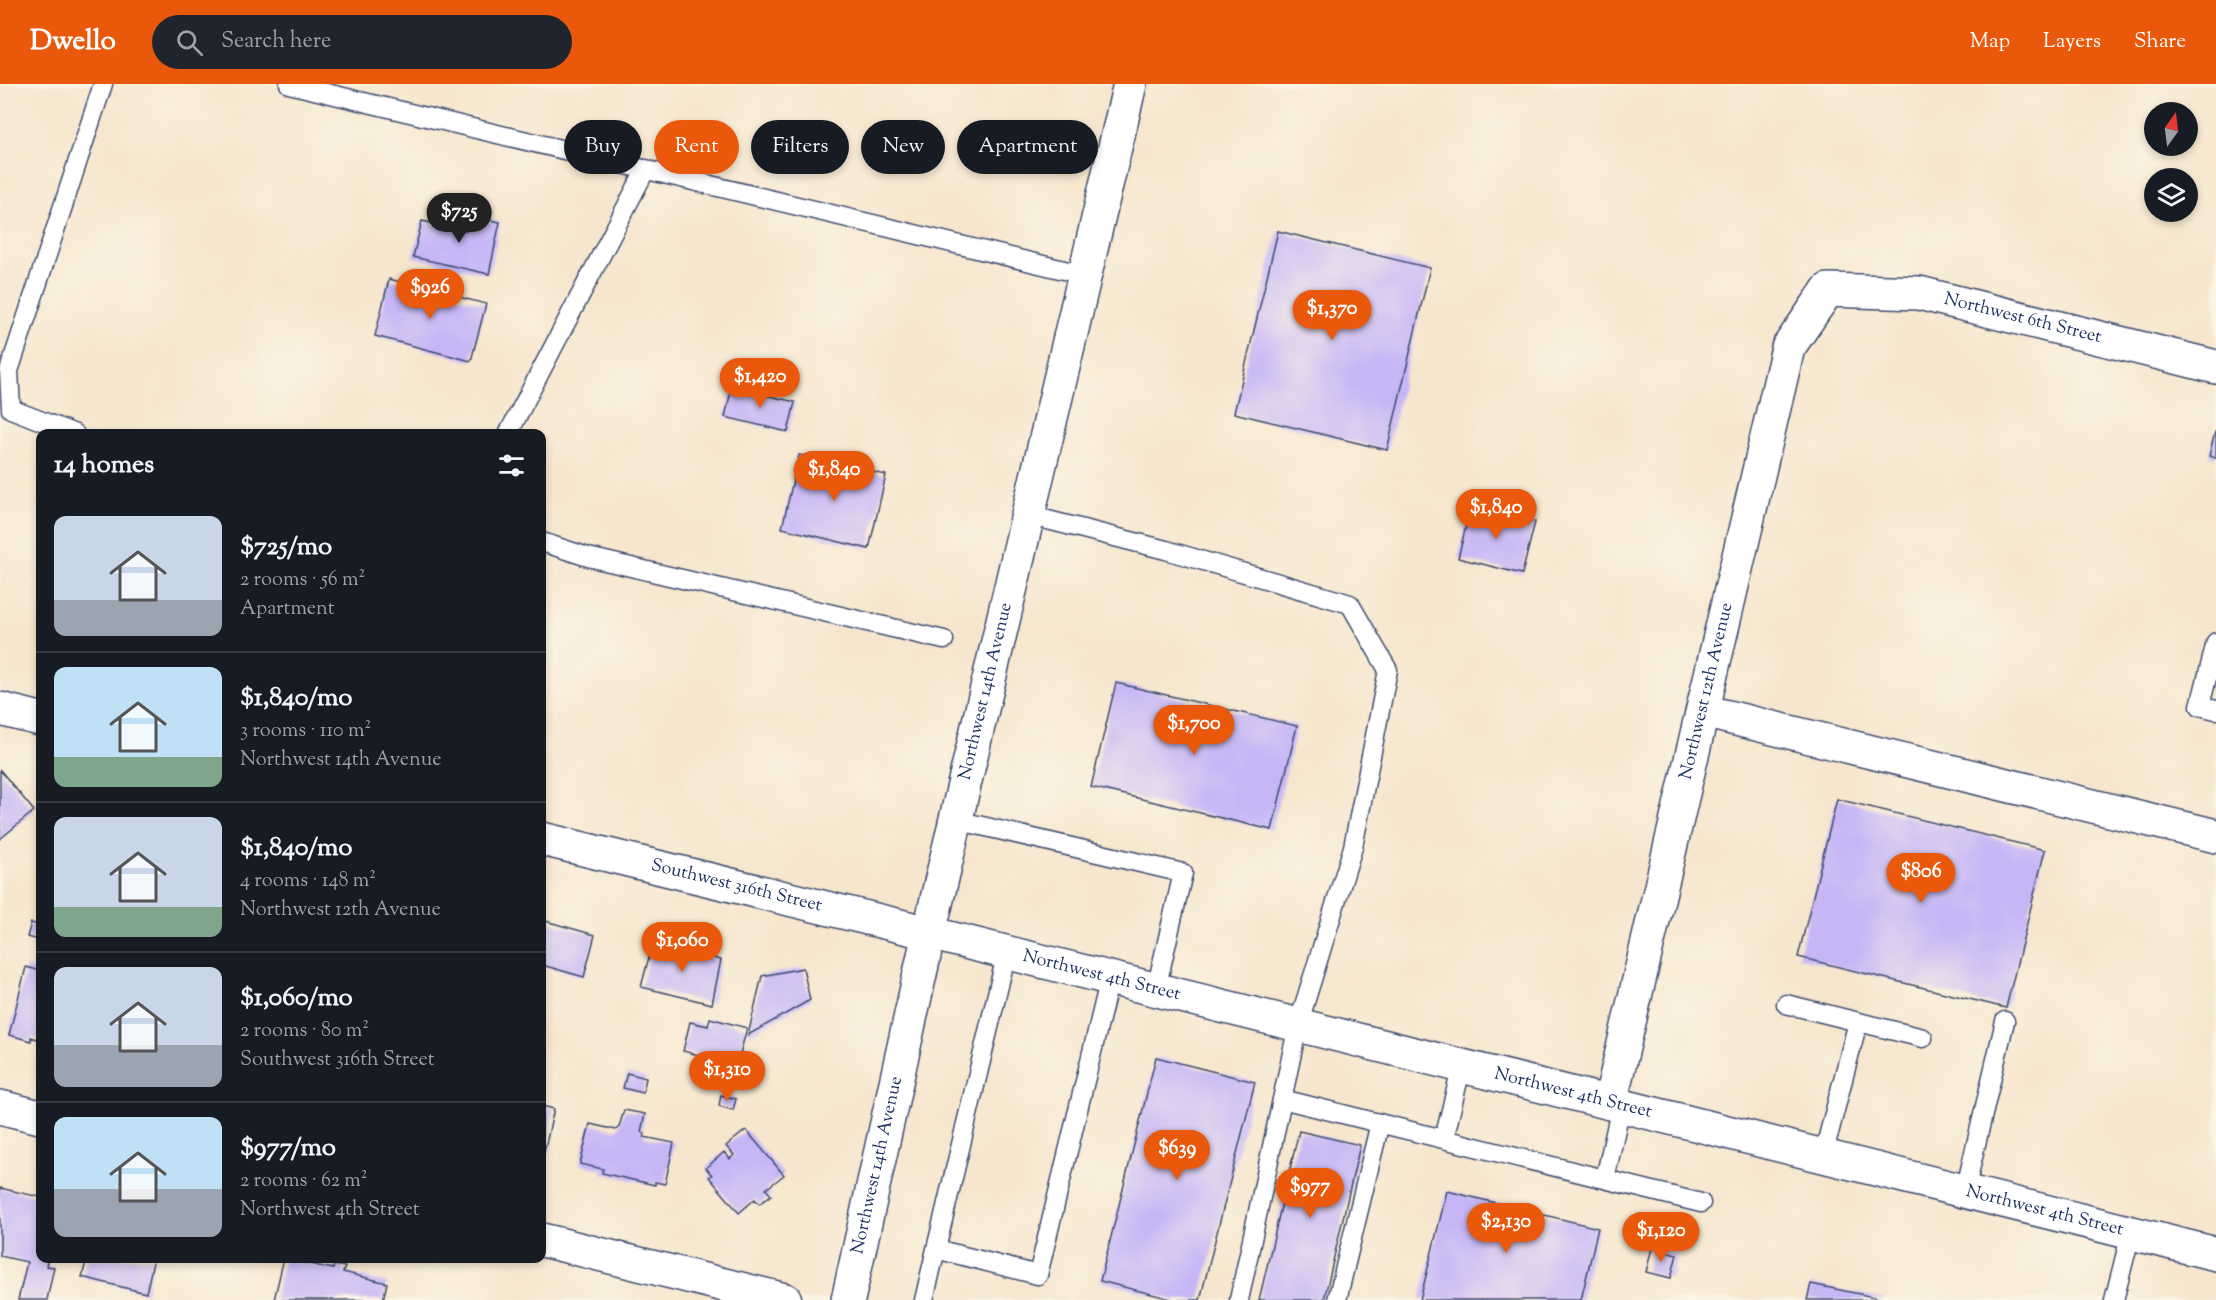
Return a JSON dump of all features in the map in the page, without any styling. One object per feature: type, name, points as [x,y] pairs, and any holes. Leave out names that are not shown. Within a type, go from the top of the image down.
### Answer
[{"type":"street","name":"Northwest 14th Avenue","points":[[848,1300],[929,933],[1130,84]]},
{"type":"street","name":"Northwest 6th Street","points":[[1828,290],[1919,293],[2216,367]]},
{"type":"street","name":"Northwest 12th Avenue","points":[[1616,1104],[1702,711],[1788,348],[1828,290]]},
{"type":"street","points":[[0,709],[36,718]]},
{"type":"street","points":[[1702,711],[2216,836]]},
{"type":"street","name":"Southwest 316th Street","points":[[546,840],[929,933]]},
{"type":"street","name":"Northwest 4th Street","points":[[929,933],[2216,1254]]},
{"type":"street","points":[[0,1107],[36,1116]]},
{"type":"street","points":[[546,1241],[785,1300]]},
{"type":"lane","points":[[62,429],[11,409],[9,371],[103,84]]},
{"type":"lane","points":[[290,84],[1085,275]]},
{"type":"lane","points":[[511,429],[645,169]]},
{"type":"lane","points":[[1028,516],[1166,550],[1350,604],[1388,670],[1353,847],[1298,1025],[1239,1300]]},
{"type":"lane","points":[[546,543],[588,557],[944,640]]},
{"type":"lane","points":[[2216,642],[2200,706],[2216,710]]},
{"type":"lane","points":[[956,820],[1183,873],[1156,989]]},
{"type":"lane","points":[[924,1300],[1007,952]]},
{"type":"lane","points":[[936,1249],[1038,1275],[1110,978]]},
{"type":"lane","points":[[1786,1004],[1923,1038]]},
{"type":"lane","points":[[1965,1191],[2005,1021]]},
{"type":"lane","points":[[1823,1156],[1858,1022]]},
{"type":"lane","points":[[1444,1139],[1462,1065]]},
{"type":"lane","points":[[1282,1099],[1701,1203]]},
{"type":"lane","points":[[1605,1179],[1616,1104]]},
{"type":"lane","points":[[1337,1300],[1380,1123]]},
{"type":"lane","points":[[2114,1300],[2131,1233]]},
{"type":"building","points":[[470,215],[500,222],[489,274],[413,257],[422,221],[466,231]]},
{"type":"building","points":[[1278,231],[1430,268],[1387,450],[1234,413]]},
{"type":"building","points":[[389,279],[486,304],[471,361],[375,336]]},
{"type":"building","points":[[732,387],[795,402],[788,432],[725,417]]},
{"type":"building","points":[[2216,432],[2216,458],[2209,456]]},
{"type":"building","points":[[799,455],[886,475],[869,549],[782,528]]},
{"type":"building","points":[[1471,506],[1535,522],[1522,574],[1458,558]]},
{"type":"building","points":[[1116,683],[1297,726],[1272,830],[1091,787]]},
{"type":"building","points":[[0,770],[34,811],[0,839]]},
{"type":"building","points":[[1837,799],[2045,850],[2006,1008],[1798,957]]},
{"type":"building","points":[[546,921],[595,935],[584,977],[546,966]]},
{"type":"building","points":[[31,923],[36,924],[36,939],[27,937]]},
{"type":"building","points":[[653,942],[721,960],[712,1004],[641,987]]},
{"type":"building","points":[[26,967],[36,970],[36,1039],[31,1037],[31,1041],[9,1035]]},
{"type":"building","points":[[803,968],[810,1000],[748,1035],[762,976]]},
{"type":"building","points":[[710,1018],[747,1028],[737,1065],[683,1051],[690,1022],[708,1026]]},
{"type":"building","points":[[1156,1057],[1255,1082],[1200,1300],[1175,1300],[1100,1281]]},
{"type":"building","points":[[627,1073],[646,1078],[643,1093],[623,1088]]},
{"type":"building","points":[[721,1095],[736,1099],[733,1110],[719,1106]]},
{"type":"building","points":[[546,1107],[554,1109],[546,1144]]},
{"type":"building","points":[[624,1110],[645,1114],[641,1132],[645,1133],[644,1137],[674,1143],[665,1184],[655,1182],[655,1185],[602,1173],[603,1169],[580,1164],[590,1124],[616,1130]]},
{"type":"building","points":[[746,1130],[784,1175],[766,1189],[771,1195],[759,1204],[755,1199],[739,1213],[709,1177],[712,1175],[706,1168],[724,1152],[730,1159],[734,1155],[726,1146]]},
{"type":"building","points":[[1299,1131],[1360,1145],[1324,1300],[1259,1300]]},
{"type":"building","points":[[0,1188],[36,1196],[36,1263],[47,1263],[46,1266],[54,1267],[47,1300],[18,1300],[27,1262],[0,1256]]},
{"type":"building","points":[[1447,1191],[1598,1228],[1581,1300],[1420,1300]]},
{"type":"building","points":[[1652,1248],[1677,1254],[1671,1278],[1646,1272]]},
{"type":"building","points":[[86,1263],[153,1263],[146,1293],[82,1277]]},
{"type":"building","points":[[283,1263],[306,1263],[333,1269],[334,1265],[345,1267],[343,1272],[387,1283],[383,1300],[274,1300]]},
{"type":"building","points":[[1811,1284],[1884,1299],[1884,1300],[1807,1300]]}]
